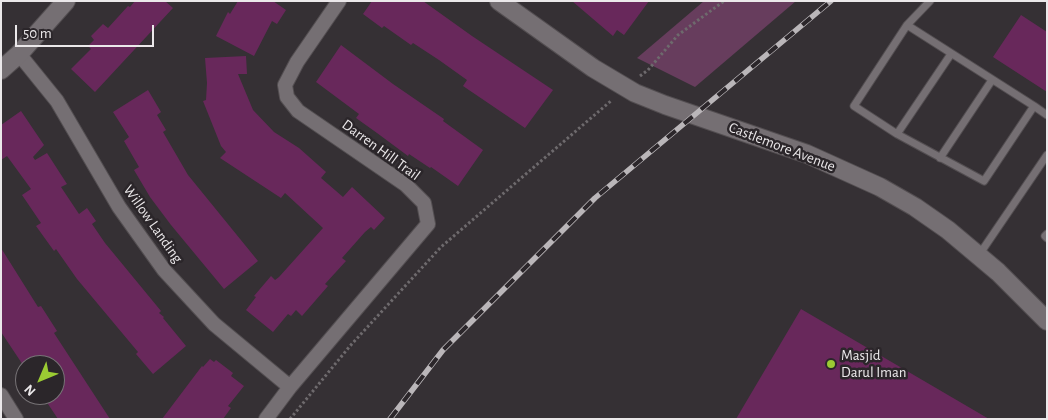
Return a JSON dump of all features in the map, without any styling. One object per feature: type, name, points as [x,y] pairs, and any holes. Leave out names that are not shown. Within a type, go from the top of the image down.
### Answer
[{"type":"street","points":[[1,70],[19,54],[66,1]]},
{"type":"street","name":"Darren Hill Trail","points":[[266,419],[290,387],[428,224],[424,203],[406,185],[298,111],[287,97],[285,84],[297,62],[339,1]]},
{"type":"street","name":"Castlemore Avenue","points":[[498,1],[570,52],[626,88],[665,105],[770,140],[845,170],[880,187],[948,230],[1016,288],[1047,321]]},
{"type":"street","name":"Willow Landing","points":[[19,54],[58,102],[119,207],[164,270],[214,324],[290,387]]},
{"type":"street","points":[[1,396],[16,419]]},
{"type":"lane","points":[[930,1],[907,26],[854,106],[897,134],[984,181],[1034,106]]},
{"type":"lane","points":[[907,26],[1047,115]]},
{"type":"lane","points":[[897,134],[951,54]]},
{"type":"lane","points":[[940,158],[992,80]]},
{"type":"lane","points":[[979,256],[1047,155]]},
{"type":"lane","points":[[1047,234],[1045,236],[1047,238]]},
{"type":"path","points":[[290,419],[350,346],[441,247],[648,70],[678,35],[724,1]]},
{"type":"shaded area","points":[[704,1],[796,1],[695,87],[637,58]]},
{"type":"building","points":[[135,1],[165,1],[173,8],[95,92],[71,69],[91,49],[88,46],[94,40],[91,36],[103,24],[108,28]]},
{"type":"building","points":[[238,1],[273,1],[286,10],[277,24],[272,21],[254,56],[216,36],[228,12],[230,14]]},
{"type":"building","points":[[372,1],[423,1],[553,90],[525,128],[463,86],[467,80],[439,60],[413,43],[411,45],[384,26],[382,28],[363,14]]},
{"type":"building","points":[[572,1],[649,1],[624,35],[617,30],[613,36]]},
{"type":"building","points":[[1021,15],[1047,32],[1047,92],[993,57]]},
{"type":"building","points":[[341,45],[444,119],[443,121],[483,150],[458,186],[431,167],[409,154],[408,156],[356,118],[359,114],[316,82]]},
{"type":"building","points":[[246,56],[247,74],[238,74],[253,110],[274,132],[299,148],[326,172],[321,178],[343,197],[352,187],[385,218],[374,230],[371,227],[365,232],[342,258],[346,261],[325,284],[328,286],[302,316],[296,310],[291,316],[288,314],[273,332],[246,310],[256,297],[254,296],[271,276],[275,280],[279,277],[323,228],[285,193],[281,198],[220,158],[226,152],[221,146],[203,101],[206,100],[207,83],[205,58]]},
{"type":"building","points":[[148,90],[161,112],[157,115],[166,130],[163,132],[188,175],[258,261],[224,289],[171,225],[150,197],[134,170],[139,167],[124,141],[129,137],[113,112]]},
{"type":"building","points":[[21,111],[44,145],[33,157],[35,160],[47,153],[67,184],[61,187],[79,214],[87,208],[96,221],[92,224],[105,243],[161,311],[159,313],[186,346],[153,374],[136,354],[138,352],[77,279],[56,249],[54,251],[36,226],[41,223],[22,195],[31,189],[7,156],[1,160],[1,125]]},
{"type":"building","points":[[1,248],[38,307],[41,306],[57,331],[54,333],[110,419],[58,419],[49,405],[65,405],[65,355],[16,355],[1,332]]},
{"type":"building","name":"Masjid Darul Iman","points":[[801,309],[989,419],[736,419]]},
{"type":"building","points":[[210,359],[214,362],[216,360],[233,373],[231,376],[244,386],[228,406],[231,408],[223,419],[162,419],[202,366]]},
{"type":"railway","points":[[390,419],[443,350],[595,198],[831,1]]},
{"type":"place","name":"Masjid Darul Iman","points":[[831,364]]}]
